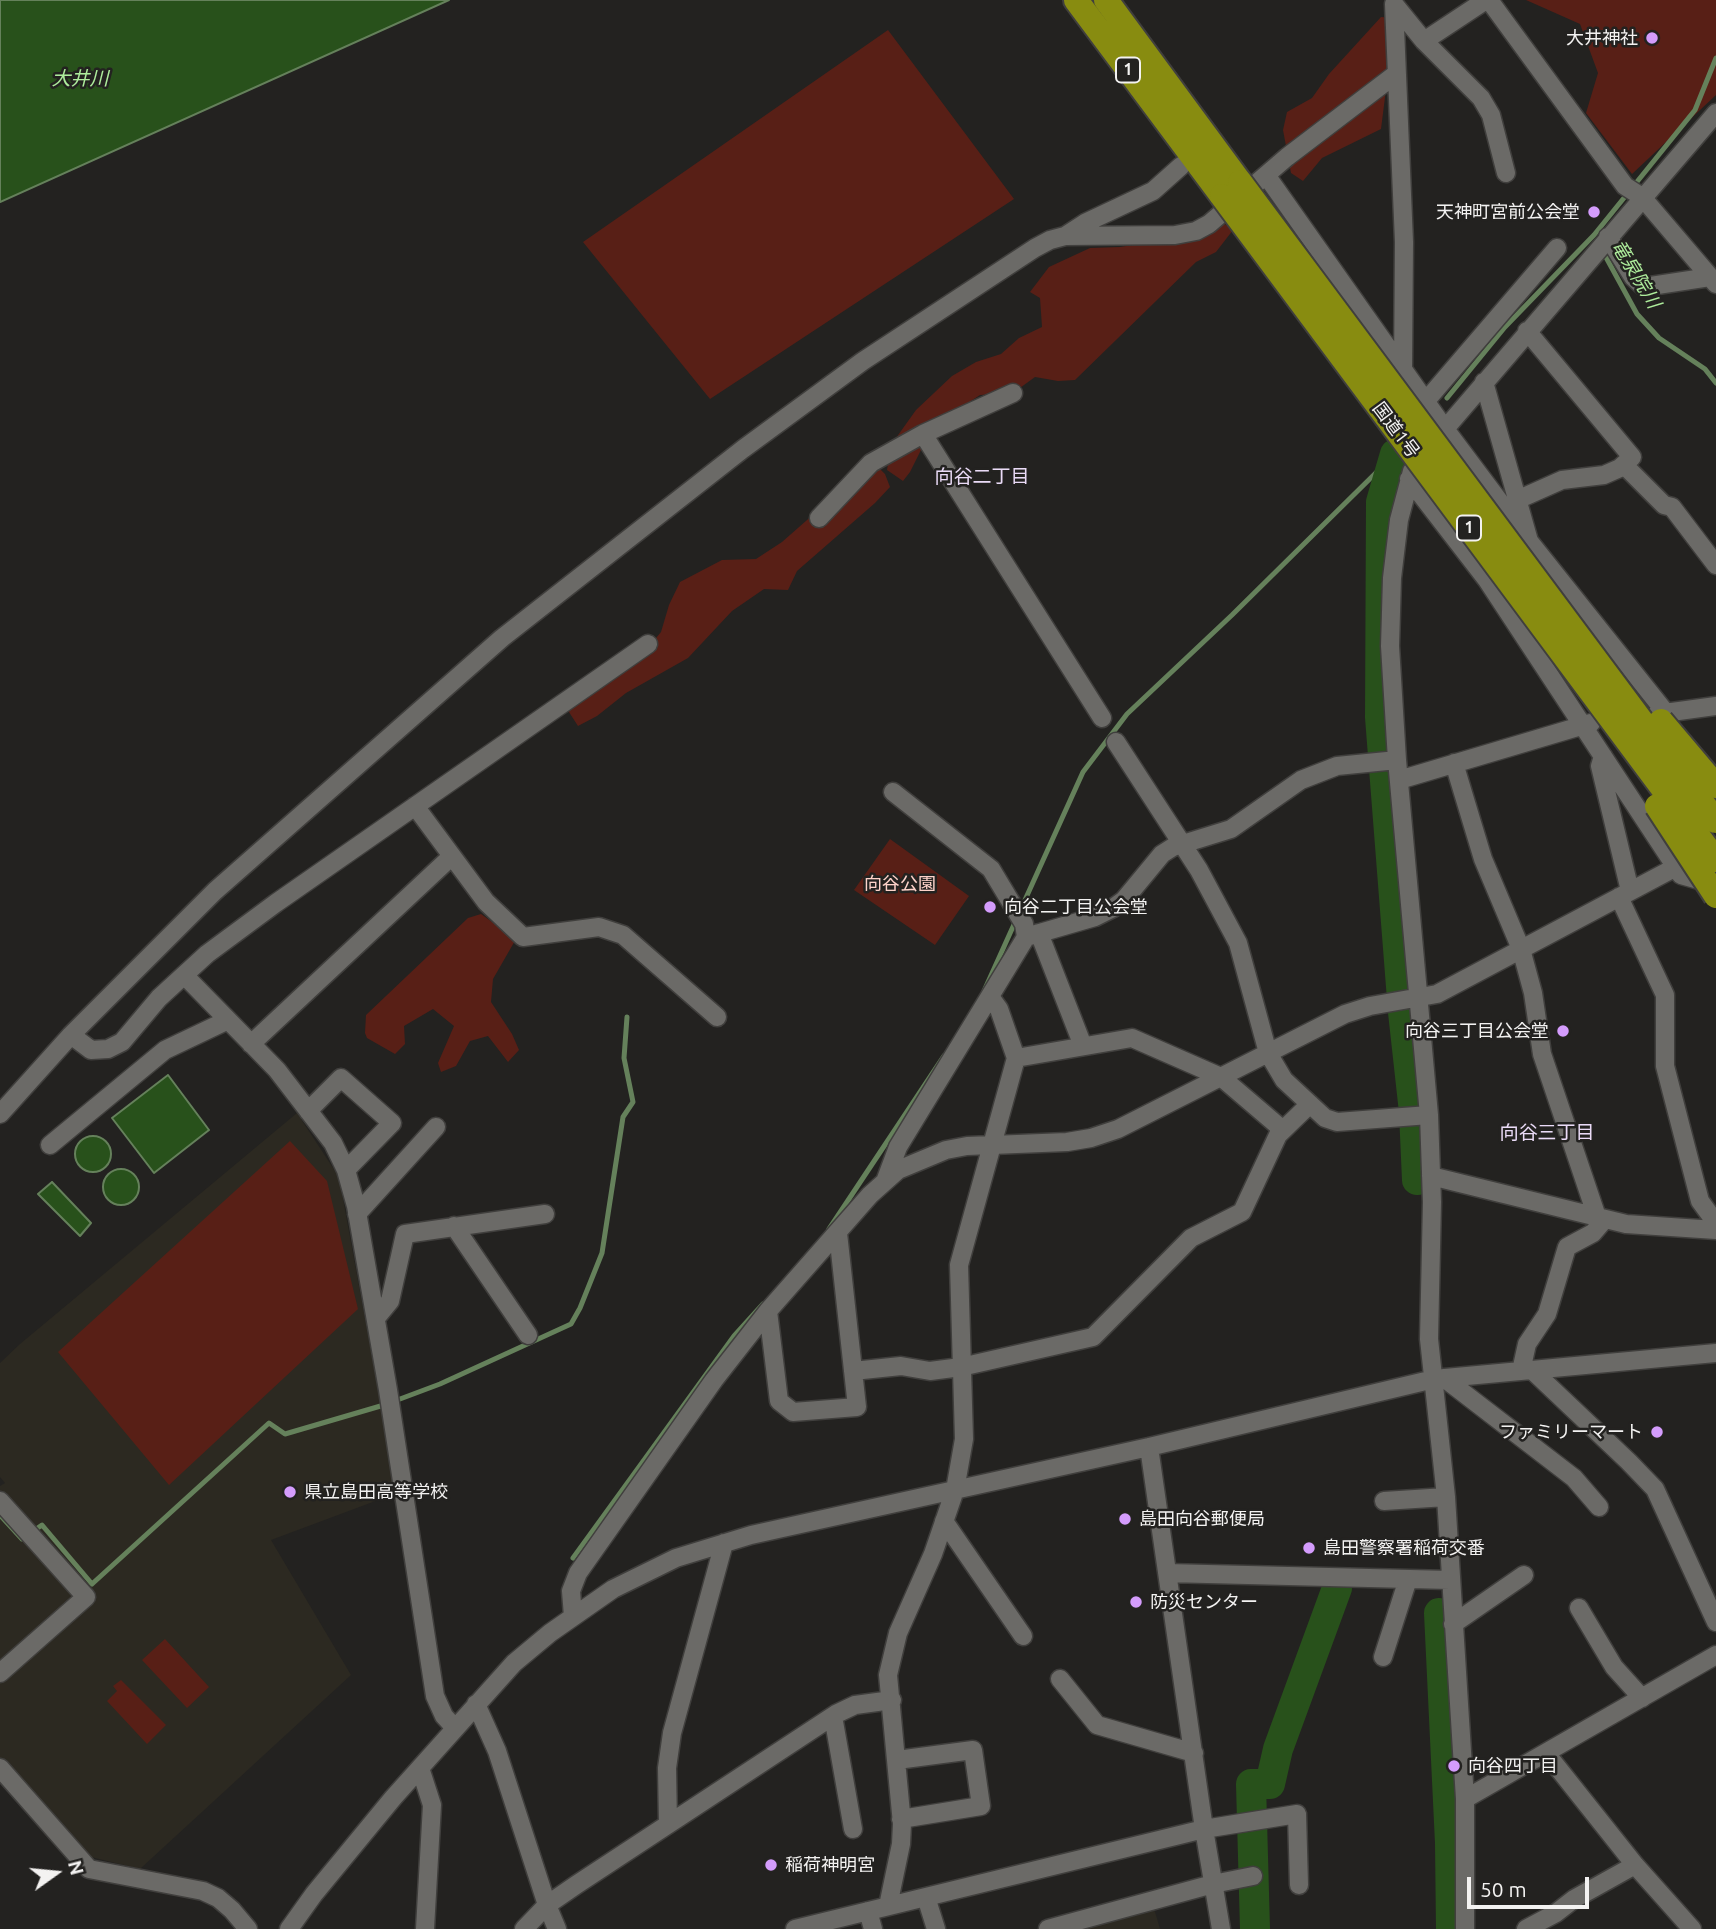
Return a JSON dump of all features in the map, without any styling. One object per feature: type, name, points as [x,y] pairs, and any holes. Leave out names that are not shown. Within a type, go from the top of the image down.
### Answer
[{"type":"highway","name":"国道1号","points":[[1076,0],[1190,133]]},
{"type":"highway","name":"国道1号","points":[[1106,0],[1190,133],[1548,635],[1716,860]]},
{"type":"highway","name":"国道1号","points":[[1231,189],[1583,641],[1716,821]]},
{"type":"highway","points":[[1548,635],[1716,896]]},
{"type":"highway","points":[[1583,641],[1632,687],[1716,786]]},
{"type":"street","points":[[1424,40],[1488,0],[1625,186],[1642,197],[1713,280]]},
{"type":"street","points":[[1403,370],[1404,242],[1394,4],[1424,40],[1481,98],[1491,115],[1506,173]]},
{"type":"street","points":[[1065,236],[1175,235],[1196,231],[1209,224],[1266,175],[1396,74]]},
{"type":"street","points":[[1465,1929],[1465,1799],[1439,1378],[1429,1339],[1429,1115],[1397,760],[1390,646],[1392,578],[1399,520],[1412,471],[1527,331],[1716,113]]},
{"type":"street","points":[[0,1114],[71,1035],[215,891],[502,638],[743,449],[863,361],[1035,248],[1065,236],[1153,191],[1181,166]]},
{"type":"street","points":[[1266,175],[1445,429],[1529,541],[1666,713]]},
{"type":"street","points":[[1608,237],[1633,277],[1644,287],[1713,280]]},
{"type":"street","points":[[1425,401],[1557,248]]},
{"type":"street","points":[[1517,500],[1562,480],[1604,475],[1624,465],[1632,457],[1527,331]]},
{"type":"street","points":[[1484,382],[1529,541]]},
{"type":"street","points":[[819,518],[871,463],[923,434],[1013,393]]},
{"type":"street","points":[[923,434],[1102,718]]},
{"type":"street","points":[[1624,465],[1664,505],[1672,507],[1716,565]]},
{"type":"street","points":[[1409,479],[1487,580],[1681,875],[1716,885]]},
{"type":"street","points":[[71,1035],[91,1050],[108,1049],[122,1042],[159,998],[207,954],[648,644]]},
{"type":"street","points":[[1399,780],[1582,724],[1716,706]]},
{"type":"street","points":[[1116,741],[1199,870],[1238,943],[1268,1053],[1284,1080],[1325,1118],[1337,1122],[1429,1115]]},
{"type":"street","points":[[1603,756],[1600,766],[1625,894],[1665,995],[1665,1066],[1700,1201],[1716,1223]]},
{"type":"street","points":[[1026,926],[1095,916],[1114,908],[1124,900],[1162,854],[1172,847],[1231,829],[1301,780],[1319,771],[1337,766],[1397,760]]},
{"type":"street","points":[[1454,763],[1483,859],[1521,949],[1533,993],[1542,1054],[1601,1218],[1593,1233],[1567,1247],[1547,1314],[1527,1344],[1526,1370]]},
{"type":"street","points":[[893,792],[991,869],[1026,926],[1083,1046]]},
{"type":"street","points":[[415,806],[486,902],[523,937],[599,927],[622,935],[717,1017]]},
{"type":"street","points":[[251,1044],[452,856]]},
{"type":"street","points":[[573,1616],[571,1591],[578,1573],[714,1380],[768,1311],[870,1195],[898,1170],[946,1150],[1067,1142],[1118,1129],[1345,1014],[1437,994],[1676,867]]},
{"type":"street","points":[[885,1182],[898,1147],[991,998],[1026,926]]},
{"type":"street","points":[[184,975],[277,1070],[333,1143],[346,1170],[376,1318],[435,1696],[444,1716],[455,1728]]},
{"type":"street","points":[[888,1906],[901,1844],[901,1819],[888,1675],[898,1633],[933,1554],[955,1490],[964,1439],[959,1265],[1016,1058],[999,1009],[991,998]]},
{"type":"street","points":[[50,1145],[165,1050],[228,1020]]},
{"type":"street","points":[[1016,1058],[1132,1038],[1221,1077],[1283,1130]]},
{"type":"street","points":[[309,1111],[341,1078],[392,1123],[346,1170]]},
{"type":"street","points":[[853,1371],[901,1366],[930,1371],[961,1367],[1093,1337],[1191,1238],[1242,1212],[1278,1135],[1310,1104]]},
{"type":"street","points":[[357,1214],[436,1127]]},
{"type":"street","points":[[1431,1176],[1626,1224],[1716,1230]]},
{"type":"street","points":[[376,1318],[390,1301],[405,1234],[545,1214]]},
{"type":"street","points":[[454,1226],[528,1335]]},
{"type":"street","points":[[768,1311],[779,1401],[793,1412],[856,1407],[838,1233]]},
{"type":"street","points":[[289,1929],[314,1894],[514,1663],[550,1633],[613,1589],[676,1558],[724,1543],[1439,1378],[1716,1353]]},
{"type":"street","points":[[1526,1370],[1629,1462],[1655,1489],[1716,1622]]},
{"type":"street","points":[[1439,1378],[1574,1478],[1599,1507]]},
{"type":"street","points":[[1149,1447],[1221,1929]]},
{"type":"street","points":[[1384,1501],[1446,1497]]},
{"type":"street","points":[[0,1501],[86,1597],[0,1673]]},
{"type":"street","points":[[944,1521],[1023,1636]]},
{"type":"street","points":[[668,1825],[667,1769],[672,1733],[724,1543]]},
{"type":"street","points":[[1167,1573],[1450,1580]]},
{"type":"street","points":[[1453,1624],[1524,1575]]},
{"type":"street","points":[[1383,1657],[1408,1579]]},
{"type":"street","points":[[1579,1608],[1614,1667],[1642,1698]]},
{"type":"street","points":[[1465,1799],[1716,1655]]},
{"type":"street","points":[[1060,1679],[1097,1725],[1194,1753]]},
{"type":"street","points":[[524,1929],[547,1905],[833,1716],[855,1705],[892,1699]]},
{"type":"street","points":[[476,1704],[497,1751],[557,1929]]},
{"type":"street","points":[[833,1716],[853,1829]]},
{"type":"street","points":[[897,1760],[973,1750],[981,1806],[901,1819]]},
{"type":"street","points":[[1546,1753],[1635,1865],[1692,1929]]},
{"type":"street","points":[[0,1768],[89,1869],[203,1891],[218,1898],[248,1929]]},
{"type":"street","points":[[420,1769],[432,1805],[425,1929]]},
{"type":"street","points":[[795,1929],[1204,1829],[1297,1814],[1299,1885]]},
{"type":"street","points":[[1526,1929],[1635,1865]]},
{"type":"street","points":[[1048,1929],[1213,1884],[1253,1876]]},
{"type":"street","points":[[926,1897],[936,1929]]},
{"type":"street","points":[[868,1911],[873,1929]]},
{"type":"shaded area","points":[[297,1113],[339,1177],[397,1493],[271,1540],[351,1675],[140,1869],[91,1857],[0,1759],[0,1486],[5,1483],[0,1477],[0,1363]]},
{"type":"shaded area","points":[[1153,1905],[1160,1929],[1062,1929]]},
{"type":"green space","points":[[1526,0],[1716,0],[1716,95],[1632,174],[1586,113],[1598,73],[1580,24]]},
{"type":"green space","points":[[1381,17],[1395,18],[1381,129],[1322,158],[1303,181],[1291,173],[1283,130],[1287,112],[1312,98],[1329,74]]},
{"type":"green space","points":[[888,30],[1014,199],[710,399],[583,242]]},
{"type":"green space","points":[[1219,220],[1233,230],[1216,252],[1196,262],[1075,380],[1058,381],[1035,377],[1013,393],[980,395],[933,426],[903,481],[887,470],[891,445],[916,410],[952,376],[976,362],[1001,354],[1019,338],[1042,327],[1040,298],[1030,292],[1049,267],[1090,248],[1120,247],[1195,235]]},
{"type":"green space","points":[[873,462],[885,474],[890,487],[797,571],[788,590],[764,589],[732,611],[688,658],[626,693],[597,716],[578,726],[567,709],[647,649],[661,632],[669,605],[680,582],[722,560],[756,559],[782,542]]},
{"type":"green space","name":"向谷公園","points":[[890,839],[969,896],[935,945],[854,890]]},
{"type":"green space","points":[[481,914],[516,939],[493,979],[491,1002],[519,1050],[508,1062],[488,1036],[470,1041],[456,1066],[441,1072],[438,1063],[454,1026],[433,1009],[404,1026],[405,1044],[395,1054],[367,1038],[366,1015],[468,918]]},
{"type":"green space","points":[[290,1141],[327,1181],[358,1309],[169,1485],[58,1352]]},
{"type":"green space","points":[[165,1639],[209,1687],[187,1708],[142,1660]]},
{"type":"green space","points":[[121,1680],[166,1725],[147,1744],[107,1701],[117,1691],[113,1686]]},
{"type":"water","name":"大井川","points":[[0,0],[449,0],[0,202]]},
{"type":"water","points":[[168,1075],[209,1130],[154,1173],[112,1118]]},
{"type":"water","points":[[93,1136],[106,1141],[111,1154],[106,1167],[93,1172],[80,1167],[75,1154],[80,1141]]},
{"type":"water","points":[[121,1169],[134,1174],[139,1187],[134,1200],[121,1205],[108,1200],[103,1187],[108,1174]]},
{"type":"water","points":[[52,1182],[91,1223],[80,1236],[38,1194]]},
{"type":"waterway","name":"竜泉院川","points":[[1447,398],[1505,327],[1594,235],[1695,110],[1716,58]]},
{"type":"waterway","name":"竜泉院川","points":[[1602,250],[1637,314],[1659,338],[1705,369],[1716,383]]},
{"type":"waterway","points":[[1020,911],[1083,772],[1127,714],[1395,454]]},
{"type":"waterway","points":[[1395,454],[1381,502],[1380,717],[1403,1012],[1414,1112],[1417,1180]]},
{"type":"waterway","points":[[984,991],[1016,920]]},
{"type":"waterway","points":[[0,1515],[22,1539],[42,1525],[92,1584],[269,1423],[285,1434],[384,1405],[440,1384],[571,1324],[602,1253],[623,1117],[633,1102],[624,1058],[627,1017]]},
{"type":"waterway","points":[[829,1229],[944,1056]]},
{"type":"waterway","points":[[573,1558],[734,1336],[763,1304]]},
{"type":"waterway","points":[[1255,1929],[1251,1784],[1270,1784],[1278,1749],[1337,1588]]},
{"type":"waterway","points":[[1439,1613],[1450,1843],[1451,1929]]},
{"type":"place","name":"大井神社","points":[[1652,38]]},
{"type":"place","name":"天神町宮前公会堂","points":[[1594,212]]},
{"type":"place","name":"向谷二丁目公会堂","points":[[990,907]]},
{"type":"place","name":"向谷三丁目公会堂","points":[[1563,1031]]},
{"type":"place","name":"ファミリーマート","points":[[1657,1432]]},
{"type":"place","name":"県立島田高等学校","points":[[290,1492]]},
{"type":"place","name":"島田向谷郵便局","points":[[1125,1519]]},
{"type":"place","name":"島田警察署稲荷交番","points":[[1309,1548]]},
{"type":"place","name":"防災センター","points":[[1136,1602]]},
{"type":"place","name":"向谷四丁目","points":[[1454,1766]]},
{"type":"place","name":"稲荷神明宮","points":[[771,1865]]},
{"type":"district","name":"向谷二丁目","points":[[982,477]]},
{"type":"district","name":"向谷三丁目","points":[[1547,1133]]}]
